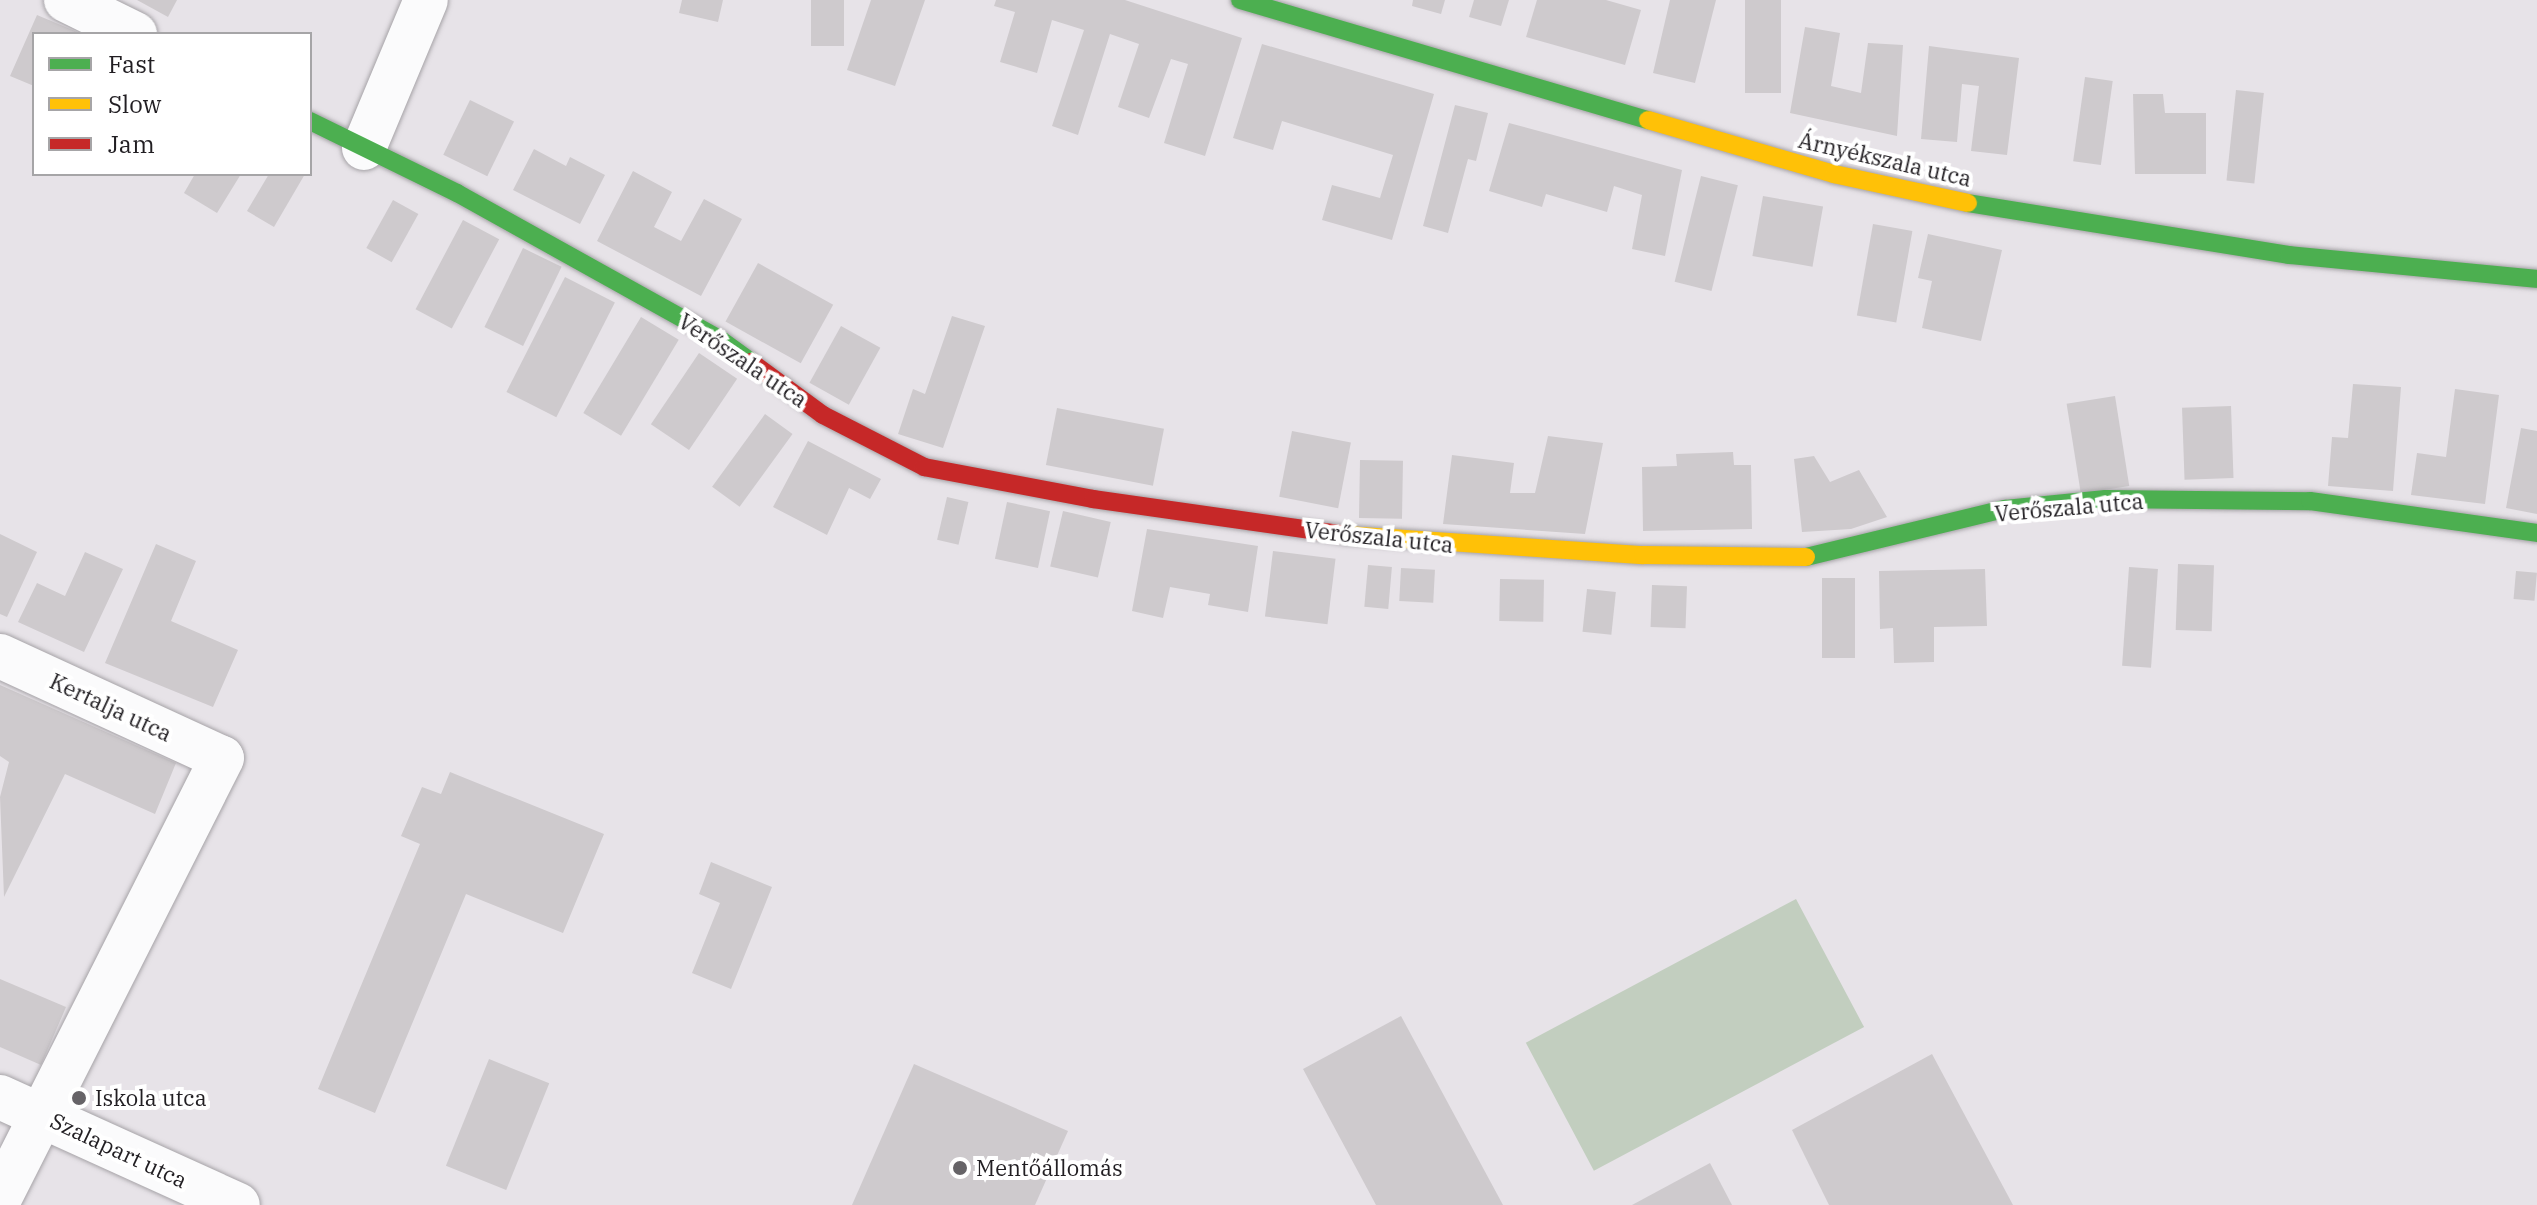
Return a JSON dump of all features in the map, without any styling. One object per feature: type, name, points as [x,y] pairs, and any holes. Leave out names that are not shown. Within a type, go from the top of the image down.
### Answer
[{"type":"street","points":[[66,0],[131,32]]},
{"type":"street","points":[[364,148],[426,0]]},
{"type":"street","name":"Árnyékszala utca","points":[[1240,0],[1834,174],[2036,218],[2305,257],[2537,279]]},
{"type":"street","name":"Verőszala utca","points":[[312,122],[457,193],[721,340],[823,415],[924,467],[1093,499],[1400,542],[1643,555],[1807,557],[2005,509],[2106,499],[2310,501],[2537,533]]},
{"type":"street","name":"Kertalja utca","points":[[0,656],[222,758],[45,1116]]},
{"type":"street","name":"Szalapart utca","points":[[0,1097],[238,1205]]},
{"type":"street","points":[[0,1198],[45,1116]]},
{"type":"green space","points":[[1796,899],[1864,1027],[1594,1171],[1526,1043]]},
{"type":"building","points":[[137,0],[177,0],[168,17]]},
{"type":"building","points":[[682,0],[723,0],[718,22],[679,13]]},
{"type":"building","points":[[811,0],[844,0],[844,46],[811,46]]},
{"type":"building","points":[[871,0],[925,0],[895,86],[847,70]]},
{"type":"building","points":[[996,0],[1125,0],[1242,38],[1205,156],[1164,143],[1188,64],[1171,59],[1149,118],[1118,107],[1139,44],[1110,34],[1078,135],[1052,126],[1084,30],[1052,20],[1037,73],[1000,62],[1015,12],[994,6]]},
{"type":"building","points":[[1413,0],[1445,0],[1441,14],[1412,6]]},
{"type":"building","points":[[1474,0],[1509,0],[1501,26],[1469,17]]},
{"type":"building","points":[[1537,0],[1606,0],[1641,10],[1625,65],[1526,37]]},
{"type":"building","points":[[1670,0],[1716,0],[1695,83],[1653,73]]},
{"type":"building","points":[[1745,0],[1781,0],[1781,93],[1745,93]]},
{"type":"building","points":[[37,15],[77,32],[32,32],[32,85],[10,76]]},
{"type":"building","points":[[1805,27],[1840,33],[1831,86],[1861,93],[1868,43],[1903,45],[1897,136],[1790,113]]},
{"type":"building","points":[[1262,44],[1434,94],[1392,240],[1322,220],[1332,185],[1380,198],[1393,155],[1282,121],[1273,150],[1233,138]]},
{"type":"building","points":[[1929,46],[2019,58],[2007,155],[1971,151],[1979,86],[1962,84],[1957,142],[1921,139]]},
{"type":"building","points":[[2085,77],[2113,81],[2101,165],[2073,161]]},
{"type":"building","points":[[2236,90],[2264,93],[2254,183],[2226,181]]},
{"type":"building","points":[[2133,94],[2163,94],[2165,113],[2206,113],[2206,174],[2135,174]]},
{"type":"building","points":[[470,100],[514,121],[487,176],[443,155]]},
{"type":"building","points":[[1455,105],[1488,113],[1476,161],[1468,159],[1448,233],[1423,226]]},
{"type":"building","points":[[1509,123],[1682,170],[1665,256],[1632,249],[1642,195],[1614,186],[1607,212],[1546,194],[1542,207],[1489,191]]},
{"type":"building","points":[[534,149],[566,166],[570,157],[605,175],[580,224],[513,190]]},
{"type":"building","points":[[633,171],[672,192],[654,227],[681,241],[704,199],[742,219],[701,296],[597,241]]},
{"type":"building","points":[[194,176],[240,176],[217,213],[184,193]]},
{"type":"building","points":[[268,176],[304,176],[274,227],[247,211]]},
{"type":"building","points":[[1701,176],[1738,185],[1712,291],[1675,282]]},
{"type":"building","points":[[1763,196],[1823,207],[1812,267],[1752,256]]},
{"type":"building","points":[[393,200],[418,214],[392,262],[366,248]]},
{"type":"building","points":[[463,220],[499,239],[452,328],[416,309]]},
{"type":"building","points":[[1873,224],[1912,231],[1896,323],[1857,316]]},
{"type":"building","points":[[1928,234],[2002,250],[1981,341],[1922,328],[1932,281],[1918,278]]},
{"type":"building","points":[[523,248],[562,267],[523,346],[484,327]]},
{"type":"building","points":[[758,263],[833,305],[801,363],[726,322]]},
{"type":"building","points":[[565,277],[615,302],[556,417],[506,392]]},
{"type":"building","points":[[952,316],[985,326],[943,448],[898,434],[913,389],[925,394]]},
{"type":"building","points":[[641,317],[679,340],[621,436],[583,413]]},
{"type":"building","points":[[841,326],[880,348],[849,405],[809,383]]},
{"type":"building","points":[[699,353],[737,379],[689,450],[651,424]]},
{"type":"building","points":[[2353,384],[2401,387],[2393,491],[2328,486],[2332,437],[2348,438]]},
{"type":"building","points":[[2455,389],[2499,395],[2485,504],[2411,495],[2417,453],[2446,457]]},
{"type":"building","points":[[2115,396],[2129,486],[2081,494],[2067,404]]},
{"type":"building","points":[[2231,406],[2234,478],[2185,480],[2182,408]]},
{"type":"building","points":[[1057,408],[1164,429],[1153,486],[1046,465]]},
{"type":"building","points":[[765,414],[793,434],[740,507],[712,487]]},
{"type":"building","points":[[2521,428],[2537,431],[2537,514],[2506,508]]},
{"type":"building","points":[[1292,431],[1351,442],[1338,508],[1279,497]]},
{"type":"building","points":[[1548,436],[1603,443],[1585,534],[1443,524],[1452,455],[1514,463],[1510,493],[1535,493]]},
{"type":"building","points":[[808,441],[881,479],[870,499],[849,488],[827,535],[773,507]]},
{"type":"building","points":[[1733,452],[1734,465],[1751,465],[1752,529],[1643,531],[1642,467],[1677,466],[1676,454]]},
{"type":"building","points":[[1814,456],[1830,482],[1859,470],[1887,517],[1851,529],[1802,532],[1794,459]]},
{"type":"building","points":[[1360,460],[1403,461],[1402,519],[1359,518]]},
{"type":"building","points":[[947,497],[968,502],[959,545],[937,540]]},
{"type":"building","points":[[1007,502],[1050,511],[1038,568],[995,559]]},
{"type":"building","points":[[1063,511],[1111,522],[1098,578],[1050,567]]},
{"type":"building","points":[[1147,529],[1258,546],[1248,612],[1208,605],[1210,594],[1170,587],[1163,618],[1132,611]]},
{"type":"building","points":[[0,534],[37,552],[7,617],[0,614]]},
{"type":"building","points":[[156,544],[196,561],[171,621],[238,650],[213,707],[105,663]]},
{"type":"building","points":[[1273,551],[1336,559],[1327,624],[1265,617]]},
{"type":"building","points":[[85,552],[123,569],[84,652],[18,622],[37,583],[65,596]]},
{"type":"building","points":[[2178,564],[2214,565],[2212,631],[2176,630]]},
{"type":"building","points":[[1368,565],[1392,567],[1388,609],[1364,607]]},
{"type":"building","points":[[2129,567],[2158,569],[2151,668],[2122,666]]},
{"type":"building","points":[[1401,568],[1435,570],[1433,603],[1399,601]]},
{"type":"building","points":[[1985,569],[1987,626],[1934,627],[1934,662],[1894,663],[1893,628],[1880,629],[1879,571]]},
{"type":"building","points":[[2516,571],[2537,573],[2534,601],[2514,599]]},
{"type":"building","points":[[1822,578],[1855,578],[1855,658],[1822,658]]},
{"type":"building","points":[[1500,579],[1544,580],[1543,622],[1499,621]]},
{"type":"building","points":[[1652,585],[1687,586],[1686,628],[1651,627]]},
{"type":"building","points":[[1587,589],[1616,592],[1611,635],[1583,632]]},
{"type":"building","points":[[0,685],[176,763],[155,814],[65,774],[4,897],[0,797],[9,762],[0,756]]},
{"type":"building","points":[[450,772],[604,834],[563,933],[466,894],[375,1113],[318,1089],[420,844],[401,836],[422,787],[441,794]]},
{"type":"building","points":[[711,862],[772,887],[731,989],[692,973],[720,903],[699,894]]},
{"type":"building","points":[[0,979],[66,1007],[41,1065],[0,1047]]},
{"type":"building","points":[[1401,1016],[1503,1205],[1376,1205],[1303,1069]]},
{"type":"building","points":[[1932,1054],[2013,1205],[1829,1205],[1792,1130]]},
{"type":"building","points":[[489,1059],[549,1083],[506,1190],[446,1166]]},
{"type":"building","name":"Mentőállomás","points":[[914,1064],[1068,1131],[1035,1205],[852,1205]]},
{"type":"building","points":[[1710,1163],[1732,1205],[1632,1205]]},
{"type":"traffic: fast","points":[[1240,0],[1648,120]]},
{"type":"traffic: fast","points":[[312,122],[457,193],[721,340],[751,362]]},
{"type":"traffic: fast","points":[[1968,203],[2289,255],[2537,279]]},
{"type":"traffic: fast","points":[[1806,557],[2005,509],[2106,499],[2310,501],[2537,533]]},
{"type":"traffic: slow","points":[[1648,120],[1834,174],[1968,203]]},
{"type":"traffic: slow","points":[[1347,535],[1643,555],[1806,557]]},
{"type":"traffic: jam","points":[[751,362],[823,415],[924,467],[1093,499],[1347,535]]},
{"type":"place","name":"Iskola utca","points":[[79,1098]]},
{"type":"place","name":"Mentőállomás","points":[[960,1168]]}]
